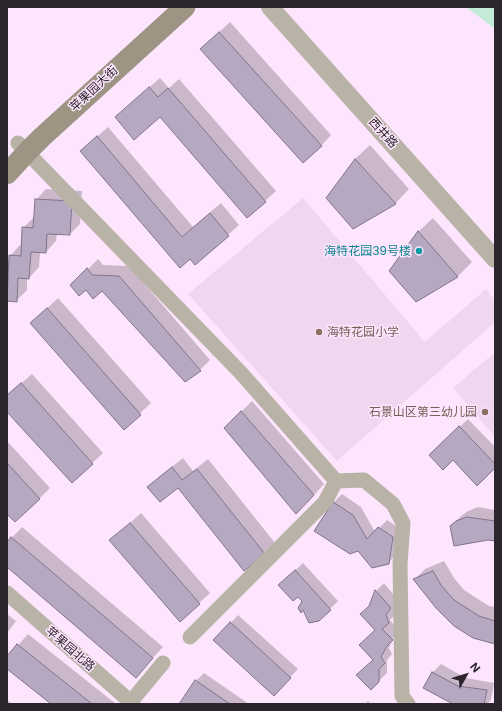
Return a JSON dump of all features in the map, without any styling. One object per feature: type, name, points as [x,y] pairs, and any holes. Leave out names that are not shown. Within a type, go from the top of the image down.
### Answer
[{"type":"main road","name":"苹果园大街","points":[[7,174],[17,150],[32,127],[163,7]]},
{"type":"main road","name":"苹果园大街","points":[[17,150],[135,52],[185,7]]},
{"type":"street","name":"西井路","points":[[270,7],[495,259]]},
{"type":"street","points":[[17,150],[241,373],[336,481]]},
{"type":"street","points":[[336,481],[364,480],[393,504],[403,523],[400,564],[402,696],[408,704]]},
{"type":"street","points":[[190,637],[325,502],[336,481]]},
{"type":"street","name":"苹果园北路","points":[[7,593],[131,703]]},
{"type":"street","points":[[131,703],[163,663]]},
{"type":"shaded area","name":"海特花园小学","points":[[303,198],[425,342],[486,289],[495,300],[495,322],[337,461],[188,294]]},
{"type":"shaded area","name":"石景山区第三幼儿园","points":[[495,352],[495,437],[453,388]]},
{"type":"green space","points":[[466,7],[495,7],[495,29]]},
{"type":"building","points":[[219,32],[322,146],[303,163],[200,49]]},
{"type":"building","points":[[149,87],[158,97],[168,88],[266,202],[247,218],[160,117],[134,140],[115,117]]},
{"type":"building","points":[[97,136],[182,237],[210,213],[229,236],[195,265],[190,259],[180,268],[80,151]]},
{"type":"building","points":[[355,159],[396,204],[353,229],[326,198]]},
{"type":"building","points":[[35,199],[72,201],[70,235],[47,234],[46,253],[31,252],[29,279],[18,278],[17,302],[7,301],[9,255],[21,256],[22,227],[33,228]]},
{"type":"building","name":"海特花园39号楼","points":[[418,231],[458,277],[416,302],[389,271]]},
{"type":"building","points":[[87,268],[92,275],[119,276],[201,371],[185,382],[102,291],[93,299],[86,290],[79,296],[70,285]]},
{"type":"building","points":[[47,308],[141,415],[124,430],[30,323]]},
{"type":"building","points":[[21,383],[93,464],[72,483],[7,412],[7,395]]},
{"type":"building","points":[[241,411],[314,495],[296,514],[224,428]]},
{"type":"building","points":[[459,426],[495,464],[495,468],[477,486],[453,460],[443,470],[429,455]]},
{"type":"building","points":[[7,463],[40,499],[15,522],[7,514]]},
{"type":"building","points":[[172,467],[182,480],[197,469],[265,554],[244,571],[178,488],[160,502],[147,487]]},
{"type":"building","points":[[333,502],[353,515],[367,539],[378,527],[393,537],[389,564],[372,568],[358,551],[350,554],[314,531]]},
{"type":"building","points":[[467,517],[495,521],[495,541],[488,540],[454,546],[450,526],[456,521]]},
{"type":"building","points":[[130,523],[200,604],[180,622],[109,540]]},
{"type":"building","points":[[11,537],[153,658],[136,678],[7,567],[7,542]]},
{"type":"building","points":[[295,570],[331,610],[319,621],[309,623],[303,610],[301,613],[298,608],[302,601],[298,597],[293,601],[278,585]]},
{"type":"building","points":[[433,571],[441,585],[454,600],[479,616],[495,621],[495,644],[473,638],[454,626],[436,608],[413,579]]},
{"type":"building","points":[[375,590],[391,608],[386,615],[389,623],[382,629],[393,640],[387,646],[381,657],[385,663],[379,669],[379,682],[371,690],[356,675],[373,660],[359,645],[375,630],[360,614],[369,606]]},
{"type":"building","points":[[230,622],[291,678],[274,696],[213,640]]},
{"type":"building","points":[[17,644],[92,704],[51,704],[7,669],[7,656]]},
{"type":"building","points":[[432,672],[458,686],[487,690],[484,704],[453,704],[423,688]]},
{"type":"building","points":[[195,680],[230,704],[179,704]]},
{"type":"place","name":"海特花园39号楼","points":[[419,251]]},
{"type":"place","name":"海特花园小学","points":[[319,332]]},
{"type":"place","name":"石景山区第三幼儿园","points":[[485,412]]}]
